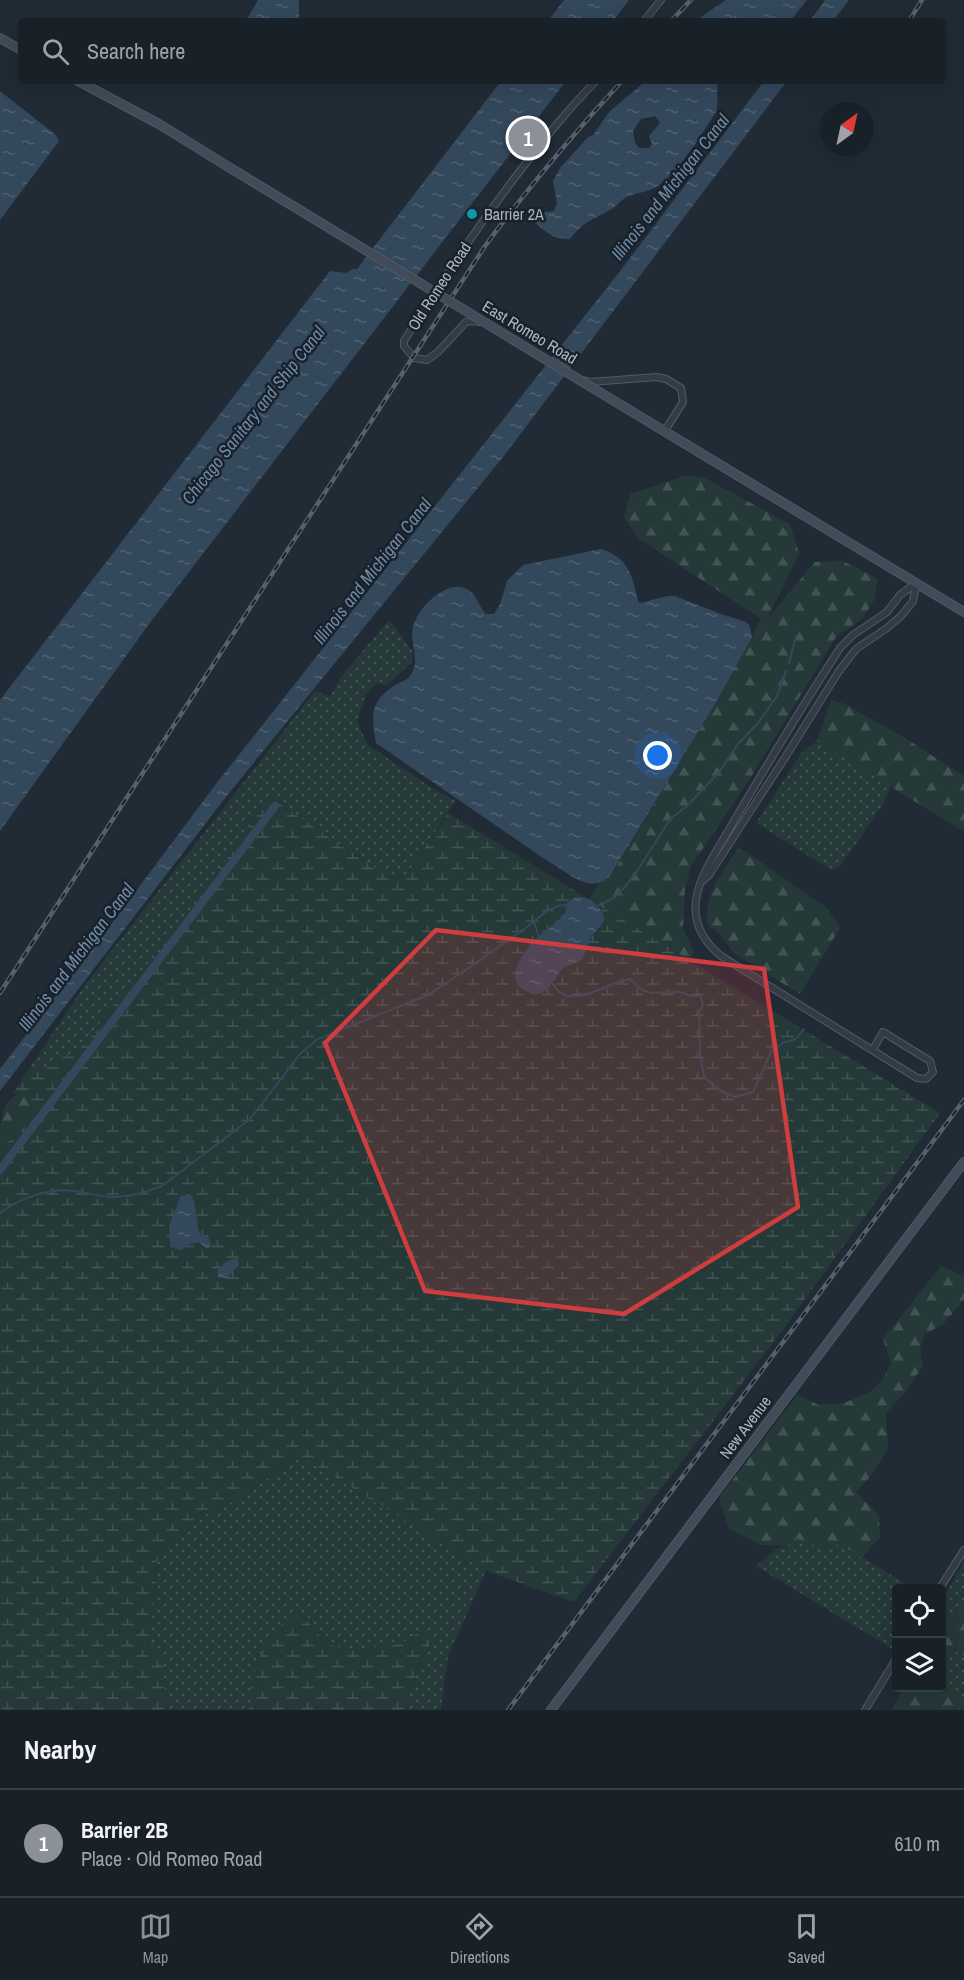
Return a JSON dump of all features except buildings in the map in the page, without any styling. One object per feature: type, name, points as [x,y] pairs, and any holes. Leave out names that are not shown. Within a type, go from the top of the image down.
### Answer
[{"type":"main road","points":[[1,39],[18,48]]},
{"type":"main road","name":"East Romeo Road","points":[[84,84],[159,124],[964,612]]},
{"type":"main road","name":"New Avenue","points":[[550,1710],[964,1162]]},
{"type":"street","points":[[646,18],[661,0]]},
{"type":"street","name":"Old Romeo Road","points":[[593,84],[549,132],[471,237],[404,341],[404,346],[410,355],[427,360],[438,352],[466,322],[477,321],[568,376],[590,382],[657,376],[681,388],[683,402],[664,432]]},
{"type":"street","points":[[873,1049],[883,1032],[930,1061],[933,1071],[926,1079],[917,1078],[714,950],[703,937],[696,914],[696,899],[705,873],[773,755],[840,648],[853,635],[887,612],[900,595],[916,583]]},
{"type":"street","points":[[702,882],[709,875],[849,656],[864,642],[902,616],[913,601],[916,583]]},
{"type":"street","points":[[943,1584],[964,1550]]},
{"type":"street","points":[[865,1710],[892,1667]]},
{"type":"highlighted area","points":[[436,930],[764,969],[798,1207],[624,1314],[425,1291],[325,1043]]},
{"type":"green space","points":[[685,476],[703,477],[790,524],[799,553],[767,619],[815,562],[843,561],[878,579],[874,600],[863,618],[836,637],[746,785],[691,866],[685,888],[683,928],[694,953],[689,960],[589,899],[599,883],[611,876],[715,704],[761,619],[638,538],[624,517],[630,494]]},
{"type":"green space","points":[[389,620],[412,650],[412,662],[387,685],[376,684],[366,695],[357,721],[367,744],[455,801],[406,876],[392,879],[268,796],[134,998],[118,999],[79,1050],[64,1056],[55,1067],[30,1067],[84,986],[315,691],[330,697],[340,678]]},
{"type":"green space","points":[[831,700],[845,704],[908,740],[964,776],[964,832],[817,741]]},
{"type":"green space","points":[[817,741],[891,786],[882,806],[841,865],[831,870],[756,823],[802,752]]},
{"type":"green space","points":[[268,796],[392,879],[406,876],[448,813],[940,1113],[782,1331],[574,1602],[486,1571],[299,1455],[239,1499],[209,1512],[158,1556],[150,1640],[163,1663],[166,1703],[164,1710],[0,1710],[0,1148],[27,1127],[37,1110],[25,1091],[12,1094],[30,1067],[55,1067],[64,1056],[79,1050],[118,999],[134,998]]},
{"type":"green space","points":[[739,847],[827,908],[840,928],[800,994],[735,954],[721,935],[707,924],[712,892]]},
{"type":"green space","points":[[25,1090],[37,1110],[27,1127],[0,1148],[1,1120],[6,1105],[17,1094]]},
{"type":"green space","points":[[941,1266],[964,1276],[964,1300],[943,1324],[924,1335],[920,1349],[923,1366],[903,1395],[886,1413],[888,1448],[869,1478],[856,1492],[879,1515],[880,1537],[862,1558],[841,1544],[822,1548],[795,1538],[788,1546],[761,1545],[729,1529],[719,1498],[797,1395],[819,1405],[844,1403],[870,1392],[883,1380],[891,1362],[883,1339]]},
{"type":"green space","points":[[299,1455],[486,1571],[448,1657],[441,1710],[404,1710],[406,1698],[429,1647],[422,1631],[400,1644],[351,1651],[325,1643],[311,1625],[249,1710],[164,1710],[166,1703],[150,1640],[158,1556],[209,1512],[239,1499]]},
{"type":"green space","points":[[795,1538],[822,1548],[841,1544],[906,1584],[892,1584],[892,1649],[756,1566],[779,1547],[788,1546]]},
{"type":"green space","points":[[964,1562],[964,1603],[962,1603],[946,1645],[946,1638],[946,1593]]},
{"type":"green space","points":[[964,1603],[964,1656],[946,1645],[946,1628],[951,1616]]},
{"type":"green space","points":[[296,1616],[303,1618],[311,1625],[325,1643],[351,1651],[400,1644],[422,1631],[429,1636],[429,1647],[406,1698],[404,1710],[249,1710],[254,1672],[262,1652],[280,1626]]},
{"type":"green space","points":[[946,1645],[964,1656],[964,1699],[946,1687]]},
{"type":"green space","points":[[946,1687],[964,1699],[964,1710],[891,1710],[902,1692],[946,1692]]},
{"type":"water","points":[[258,0],[299,0],[299,18],[248,18]]},
{"type":"water","points":[[564,0],[629,0],[615,18],[550,18]]},
{"type":"water","points":[[726,0],[807,0],[792,18],[699,18]]},
{"type":"water","points":[[825,0],[849,0],[835,18],[812,18]]},
{"type":"water","name":"Chicago Sanitary and Ship Canal","points":[[499,84],[564,84],[149,624],[0,831],[0,700],[330,271],[346,273],[357,269]]},
{"type":"water","points":[[641,84],[718,84],[716,112],[668,178],[651,190],[625,198],[612,209],[584,225],[570,239],[550,235],[534,222],[533,217],[554,211],[557,203],[553,181],[560,168],[587,138],[593,135],[610,111]],"holes":[[[655,116],[660,123],[649,136],[652,144],[649,148],[639,148],[635,143],[633,131],[641,119]]]},
{"type":"water","name":"Illinois and Michigan Canal","points":[[762,84],[785,84],[503,457],[229,793],[0,1091],[0,1069],[216,784],[624,266]]},
{"type":"water","points":[[0,91],[56,135],[59,141],[0,220]]},
{"type":"water","points":[[601,549],[618,557],[628,569],[640,603],[675,596],[746,622],[750,626],[752,637],[715,704],[610,876],[603,882],[595,884],[580,880],[549,862],[376,743],[373,716],[377,702],[382,696],[412,673],[415,663],[412,633],[414,625],[424,607],[440,593],[449,588],[467,589],[486,614],[494,614],[500,604],[507,581],[523,565]]},
{"type":"water","points":[[577,897],[595,903],[605,919],[591,938],[582,959],[561,970],[543,992],[537,995],[531,993],[519,986],[516,981],[516,969],[530,944],[563,916],[566,911],[565,905]]},
{"type":"water","points":[[190,1194],[194,1201],[199,1233],[208,1237],[211,1243],[209,1248],[199,1242],[180,1250],[171,1247],[169,1231],[172,1218],[180,1196]]},
{"type":"water","points":[[238,1258],[239,1264],[227,1278],[219,1278],[217,1271],[227,1261]]},
{"type":"waterway","points":[[789,663],[796,636]]},
{"type":"waterway","points":[[599,905],[612,899],[623,889],[634,876],[670,819],[688,805],[720,771],[738,744],[758,723],[777,696],[786,671]]},
{"type":"waterway","points":[[0,1170],[275,806]]},
{"type":"waterway","points":[[0,1213],[22,1200],[48,1192],[65,1190],[124,1197],[162,1186],[250,1119],[301,1053],[318,1039],[428,995],[545,912],[565,905]]},
{"type":"waterway","points":[[534,922],[539,937]]},
{"type":"waterway","points":[[553,984],[559,991],[574,997],[630,979],[642,990],[651,993],[680,992],[700,996],[703,1004],[699,1014],[700,1054],[704,1077],[721,1091],[735,1097],[753,1092],[772,1050],[796,1039],[804,1029]]},
{"type":"railway","points":[[674,18],[691,0]]},
{"type":"railway","points":[[911,18],[922,0]]},
{"type":"railway","points":[[0,993],[485,246],[551,162],[619,84]]},
{"type":"railway","points":[[508,1710],[964,1100]]},
{"type":"place","name":"Barrier 2B","points":[[528,138]]},
{"type":"place","name":"Barrier 2A","points":[[472,214]]}]
